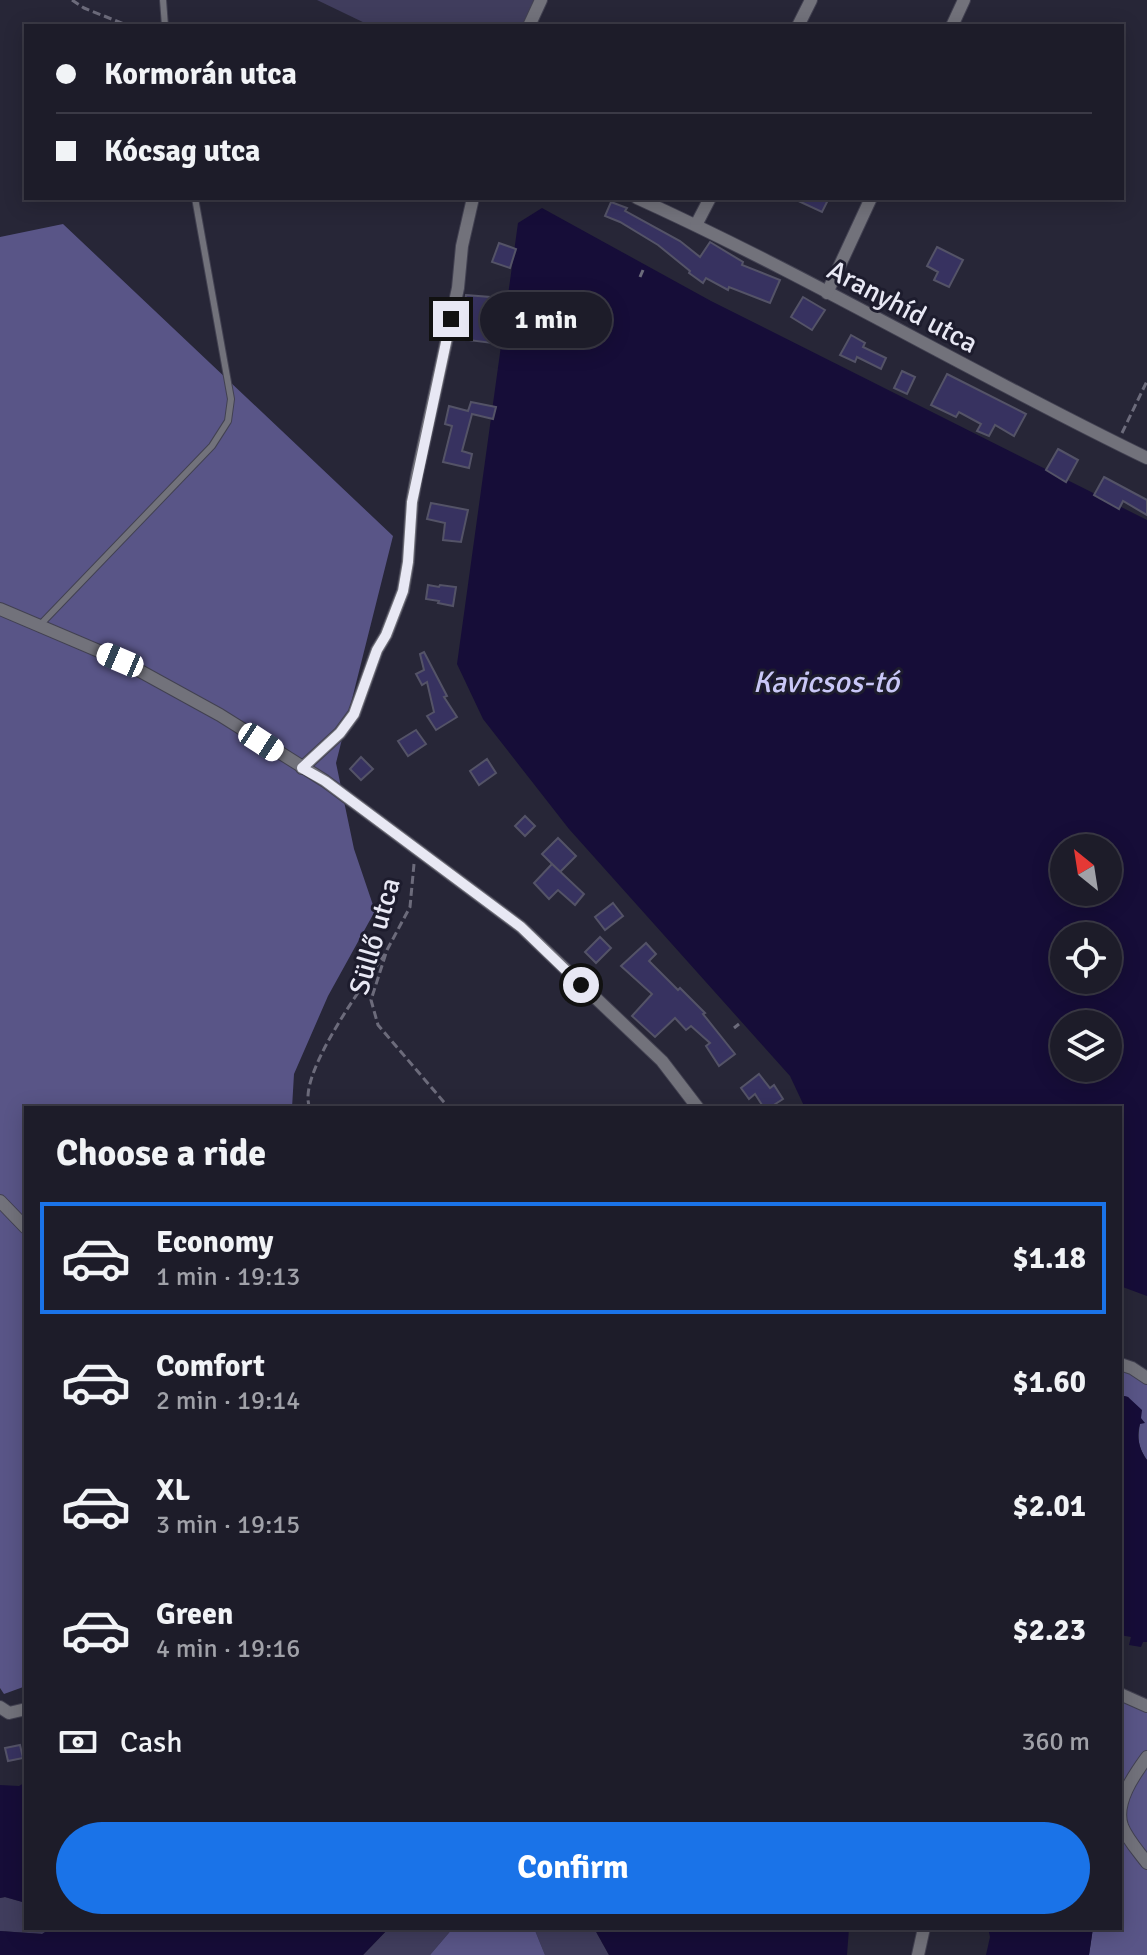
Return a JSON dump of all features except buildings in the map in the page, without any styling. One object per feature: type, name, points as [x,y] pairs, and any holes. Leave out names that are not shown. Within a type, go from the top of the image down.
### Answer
[{"type":"street","points":[[530,24],[541,0]]},
{"type":"street","points":[[799,24],[811,0]]},
{"type":"street","points":[[953,24],[964,0]]},
{"type":"street","points":[[302,768],[340,733],[354,714],[403,591],[412,502],[458,288],[462,246],[473,200]]},
{"type":"street","name":"Aranyhíd utca","points":[[641,200],[696,225],[1147,458]]},
{"type":"street","points":[[696,225],[709,200]]},
{"type":"street","points":[[827,293],[870,200]]},
{"type":"street","points":[[0,609],[120,660],[220,715],[325,781],[521,927],[662,1061],[696,1106]]},
{"type":"street","points":[[0,1201],[24,1226]]},
{"type":"street","points":[[1122,1365],[1147,1378]]},
{"type":"street","points":[[1122,1695],[1147,1706]]},
{"type":"street","points":[[0,1707],[9,1713],[24,1709]]},
{"type":"street","points":[[1122,1807],[1137,1770],[1147,1757]]},
{"type":"street","points":[[1122,1825],[1147,1863]]},
{"type":"street","points":[[918,1955],[924,1930]]},
{"type":"lane","points":[[163,0],[165,24]]},
{"type":"lane","points":[[39,626],[212,446],[228,421],[231,399],[195,200]]},
{"type":"path","points":[[72,0],[124,24]]},
{"type":"path","points":[[640,277],[643,270]]},
{"type":"path","points":[[1117,444],[1147,381]]},
{"type":"path","name":"Süllő utca","points":[[411,845],[414,865],[410,907],[387,950],[371,1000],[378,1025],[447,1106]]},
{"type":"path","points":[[309,1106],[306,1100],[314,1070],[345,1011],[387,950]]},
{"type":"path","points":[[734,1028],[739,1024]]},
{"type":"shaded area","points":[[317,0],[545,0],[534,24],[367,24]]},
{"type":"shaded area","points":[[63,224],[393,536],[336,763],[354,849],[375,911],[328,996],[294,1074],[292,1106],[24,1106],[24,1687],[4,1694],[0,1688],[0,237]]},
{"type":"shaded area","points":[[1122,1369],[1147,1385],[1147,1460],[1139,1439],[1141,1418],[1128,1397],[1122,1396]]},
{"type":"shaded area","points":[[1122,1701],[1147,1711],[1147,1955],[1089,1955],[1093,1930],[1122,1930]]},
{"type":"shaded area","points":[[0,1898],[24,1902],[24,1930],[48,1930],[43,1934],[0,1931]]},
{"type":"shaded area","points":[[387,1930],[451,1930],[430,1955],[363,1955]]},
{"type":"shaded area","points":[[451,1930],[535,1930],[545,1955],[430,1955]]},
{"type":"shaded area","points":[[535,1930],[595,1930],[609,1955],[545,1955]]},
{"type":"water","name":"Kavicsos-tó","points":[[542,208],[711,301],[1147,520],[1147,1296],[1122,1287],[1122,1106],[804,1106],[790,1076],[569,829],[483,719],[457,664],[518,223]]},
{"type":"water","points":[[1122,1396],[1142,1410],[1141,1418],[1145,1423],[1140,1424],[1138,1433],[1140,1447],[1147,1460],[1147,1642],[1143,1642],[1141,1647],[1129,1645],[1131,1637],[1122,1635]]},
{"type":"water","points":[[24,1783],[24,1902],[0,1898],[0,1785],[19,1786]]},
{"type":"water","points":[[48,1930],[387,1930],[363,1955],[0,1955],[0,1931],[42,1934]]},
{"type":"water","points":[[595,1930],[849,1930],[847,1955],[609,1955]]},
{"type":"water","points":[[988,1930],[1093,1930],[1089,1955],[986,1955]]},
{"type":"route","points":[[451,319],[412,502],[403,591],[354,714],[340,733],[302,768],[325,781],[521,927],[581,985]]}]
